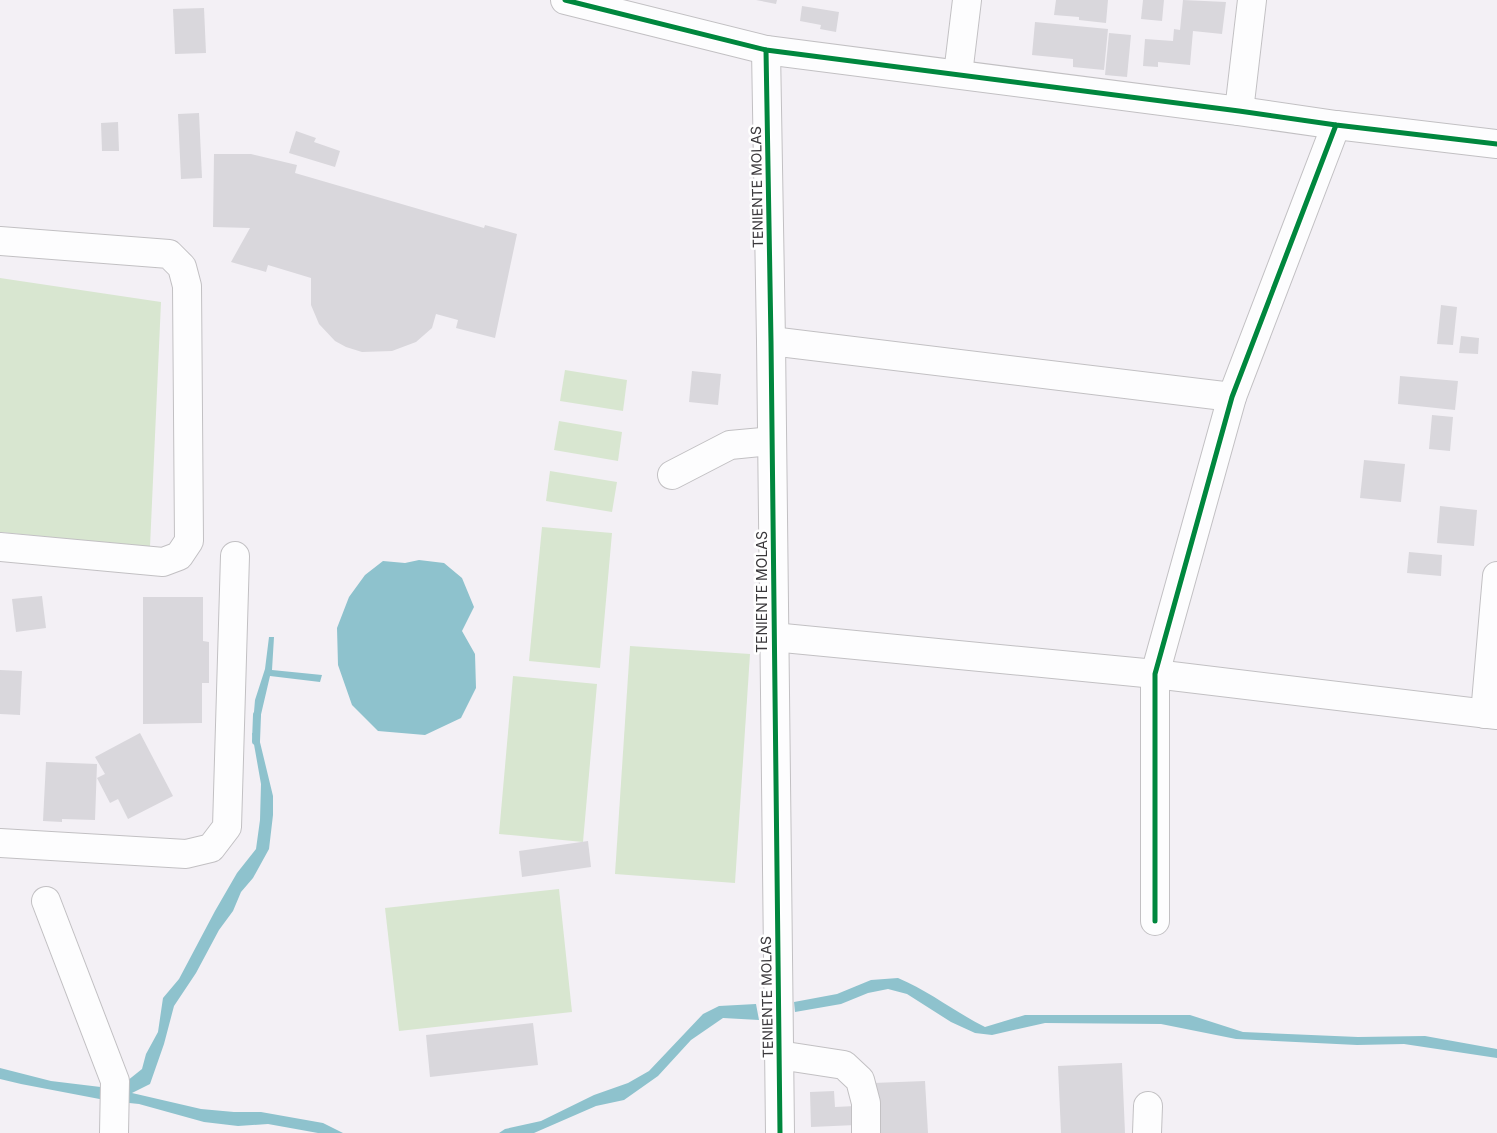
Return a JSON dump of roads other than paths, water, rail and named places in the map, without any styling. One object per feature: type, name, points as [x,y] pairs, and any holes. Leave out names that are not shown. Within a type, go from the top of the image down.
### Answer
[{"type":"street","points":[[564,0],[766,50],[1336,125],[1497,144]]},
{"type":"street","points":[[958,74],[967,0]]},
{"type":"street","points":[[1238,111],[1252,0]]},
{"type":"street","name":"TENIENTE MOLAS","points":[[766,50],[780,1133]]},
{"type":"street","points":[[1155,921],[1155,674],[1232,397],[1336,125]]},
{"type":"street","points":[[0,241],[169,254],[182,267],[187,286],[188,532],[188,542],[179,556],[163,562],[0,547]]},
{"type":"street","points":[[771,341],[1232,397]]},
{"type":"street","points":[[672,476],[730,445],[772,441]]},
{"type":"street","points":[[0,843],[186,854],[211,848],[227,827],[235,556]]},
{"type":"street","points":[[773,638],[1155,674],[1491,715],[1497,576]]},
{"type":"street","points":[[46,901],[115,1081],[114,1133]]},
{"type":"street","points":[[779,1055],[844,1066],[860,1080],[866,1103],[866,1133]]},
{"type":"street","points":[[1147,1133],[1148,1106]]},
{"type":"water","points":[[419,560],[444,563],[462,578],[474,607],[462,631],[475,654],[476,688],[461,718],[425,735],[378,731],[352,705],[338,665],[337,628],[349,597],[365,575],[383,561],[405,563]]},
{"type":"water","points":[[269,637],[274,637],[272,670],[322,675],[320,682],[270,676],[259,723],[253,724],[255,700],[265,669]]},
{"type":"water","points":[[252,733],[258,734],[273,796],[269,849],[253,878],[241,892],[233,911],[219,930],[196,973],[174,1006],[164,1044],[150,1084],[132,1093],[201,1109],[261,1112],[323,1123],[343,1133],[318,1133],[268,1124],[238,1126],[204,1122],[139,1104],[110,1101],[0,1079],[0,1068],[51,1081],[117,1089],[142,1069],[146,1054],[158,1032],[163,998],[179,979],[237,873],[256,849],[260,820],[261,784]]},
{"type":"water","points":[[898,978],[985,1027],[1025,1015],[1190,1015],[1243,1032],[1358,1037],[1425,1036],[1497,1049],[1497,1058],[1404,1044],[1357,1045],[1236,1039],[1161,1024],[1045,1023],[992,1035],[975,1033],[951,1022],[907,994],[888,989],[868,993],[841,1004],[795,1012],[794,1002],[837,994],[871,980]]},
{"type":"water","points":[[756,1004],[759,1020],[723,1018],[691,1040],[658,1076],[624,1100],[596,1106],[534,1133],[499,1133],[505,1129],[541,1121],[594,1095],[628,1083],[649,1071],[703,1014],[719,1006]]},
{"type":"waterway","points":[[256,741],[257,715]]}]
